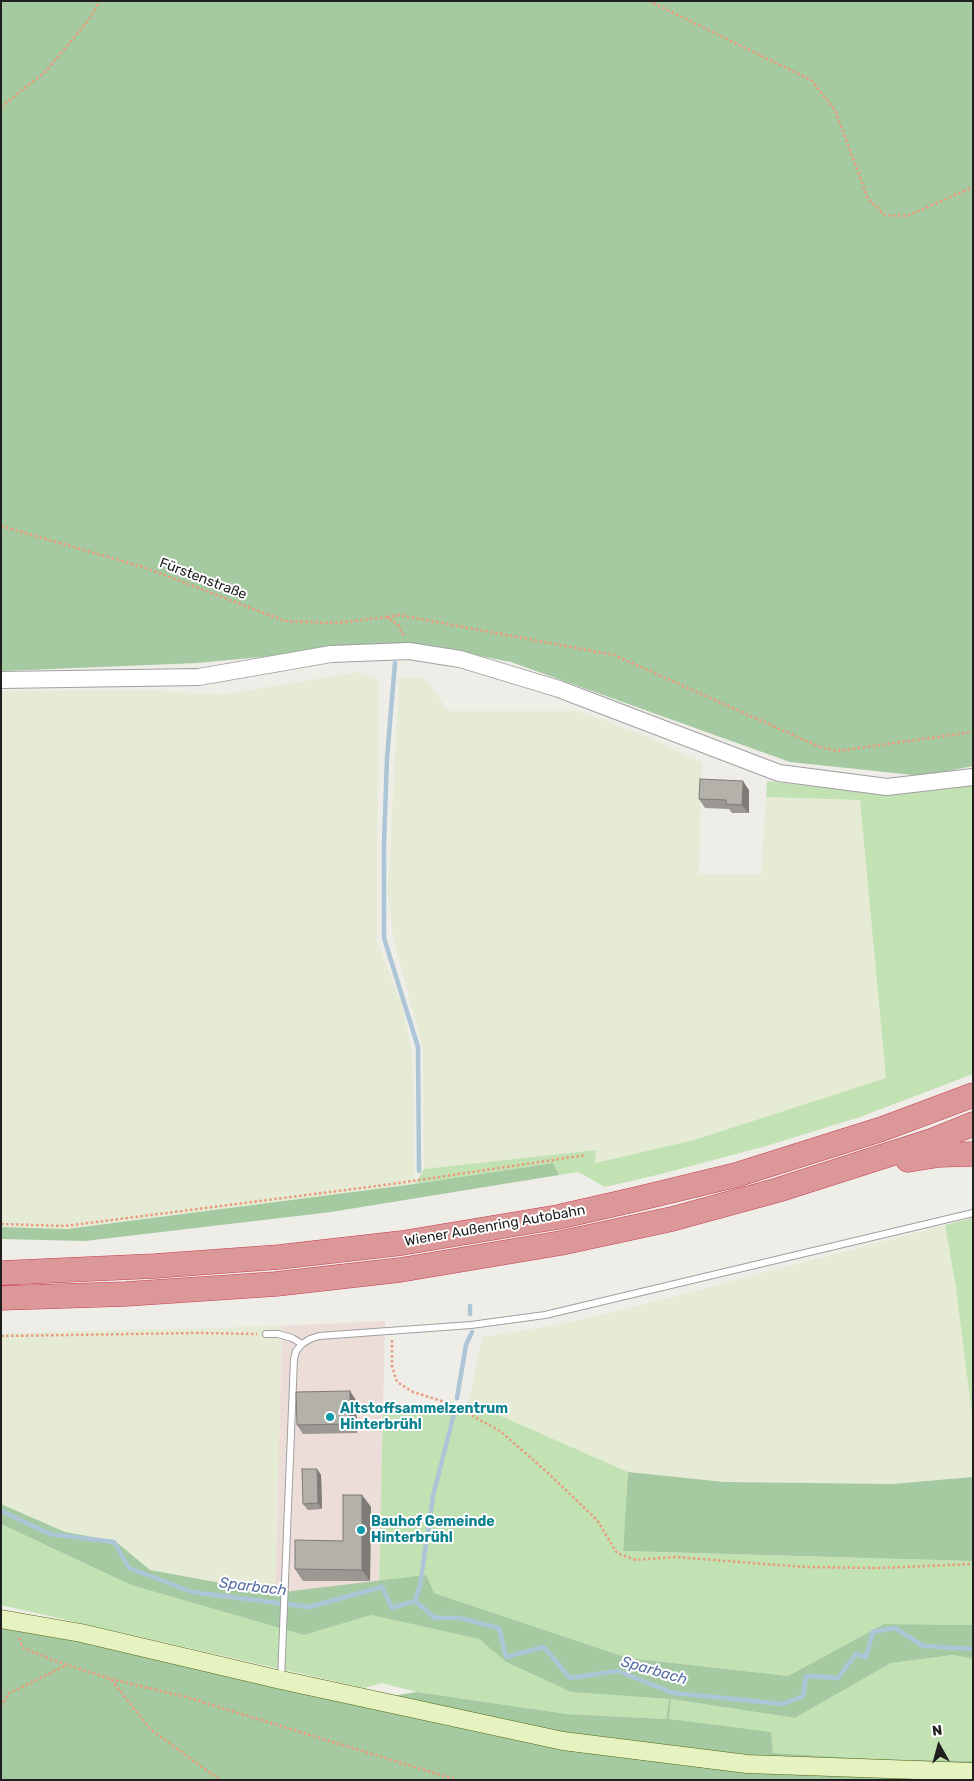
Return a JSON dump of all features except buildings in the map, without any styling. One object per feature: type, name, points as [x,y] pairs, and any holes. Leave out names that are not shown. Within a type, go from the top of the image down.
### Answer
[{"type":"highway","name":"Wiener Außenring Autobahn","points":[[1,1273],[155,1266],[279,1257],[402,1243],[558,1217],[736,1175],[882,1129],[973,1095]]},
{"type":"highway","name":"Wiener Außenring Autobahn","points":[[1,1298],[126,1294],[266,1284],[400,1270],[561,1243],[672,1219],[778,1190],[931,1141],[973,1124]]},
{"type":"highway","points":[[846,1169],[939,1155],[973,1154]]},
{"type":"main road","points":[[10,1620],[81,1633],[281,1680],[563,1741],[747,1764],[973,1772]]},
{"type":"street","points":[[1,680],[199,678],[331,654],[409,651],[460,659],[559,689],[779,773],[887,787],[973,777]]},
{"type":"lane","points":[[281,1680],[294,1359],[296,1351],[302,1344],[320,1336],[471,1325],[545,1315],[973,1213]]},
{"type":"lane","points":[[266,1334],[278,1334],[292,1338],[302,1344]]},
{"type":"path","points":[[1,107],[45,72],[88,22],[100,1]]},
{"type":"path","points":[[649,1],[811,80],[835,110],[868,199],[884,215],[907,216],[973,188]]},
{"type":"path","name":"Fürstenstraße","points":[[1,526],[146,568],[284,621],[336,623],[399,615],[614,655],[820,747],[837,751],[973,732]]},
{"type":"path","points":[[387,617],[398,625]]},
{"type":"path","points":[[1,1224],[65,1226],[392,1184],[586,1155]]},
{"type":"path","points":[[392,1331],[392,1366],[397,1382],[413,1392],[451,1404],[500,1431],[547,1472],[597,1520],[617,1553],[636,1560],[676,1557],[803,1566],[881,1568],[973,1564]]},
{"type":"path","points":[[1,1336],[197,1332],[266,1334]]},
{"type":"path","points":[[10,1620],[23,1648],[67,1665],[111,1679],[186,1697],[457,1780]]},
{"type":"path","points":[[1,1708],[8,1694],[67,1665]]},
{"type":"path","points":[[111,1679],[150,1729],[220,1780]]},
{"type":"shaded area","points":[[385,1321],[379,1582],[275,1593],[282,1326]]},
{"type":"green space","points":[[1,1],[973,1],[973,766],[923,776],[790,762],[511,662],[413,643],[197,663],[1,671]]},
{"type":"green space","points":[[358,672],[378,681],[377,941],[402,1005],[412,1050],[415,1184],[67,1229],[1,1227],[1,691],[144,690],[221,695]]},
{"type":"green space","points":[[399,677],[426,679],[448,711],[577,711],[646,736],[702,763],[699,874],[761,875],[766,797],[860,800],[886,1078],[694,1140],[595,1163],[595,1150],[424,1169],[423,1049],[394,942],[388,892]]},
{"type":"green space","points":[[767,781],[888,792],[973,783],[973,1074],[860,1117],[766,1146],[605,1187],[578,1172],[559,1175],[553,1163],[415,1184],[424,1169],[596,1150],[595,1163],[694,1140],[886,1078],[860,800],[766,797]]},
{"type":"green space","points":[[553,1163],[559,1175],[331,1212],[85,1241],[1,1239],[1,1227],[67,1229],[415,1184]]},
{"type":"green space","points":[[973,1218],[973,1423],[956,1288],[945,1225]]},
{"type":"green space","points":[[945,1225],[956,1288],[973,1423],[973,1477],[892,1484],[724,1482],[628,1472],[469,1402],[482,1337],[546,1327],[611,1313]]},
{"type":"green space","points":[[282,1326],[275,1593],[150,1570],[115,1541],[65,1532],[1,1504],[1,1333]]},
{"type":"green space","points":[[469,1402],[628,1472],[623,1551],[973,1561],[973,1625],[884,1624],[788,1676],[628,1658],[434,1593],[379,1582],[383,1403],[442,1410]]},
{"type":"green space","points":[[628,1472],[724,1482],[892,1484],[973,1477],[973,1561],[623,1551]]},
{"type":"green space","points":[[1,1504],[65,1532],[115,1541],[150,1570],[275,1593],[426,1575],[434,1593],[628,1658],[788,1676],[884,1624],[973,1625],[973,1659],[953,1655],[891,1663],[795,1718],[671,1699],[669,1719],[771,1732],[773,1753],[875,1759],[973,1761],[973,1780],[1,1780],[1,1627],[59,1633],[355,1702],[417,1692],[567,1714],[666,1719],[669,1699],[571,1692],[506,1662],[479,1639],[371,1615],[304,1635],[131,1585],[1,1524]]},
{"type":"green space","points":[[1,1524],[131,1585],[304,1635],[371,1615],[479,1639],[506,1662],[571,1692],[669,1699],[666,1719],[567,1714],[417,1692],[382,1683],[364,1688],[1,1605]]},
{"type":"green space","points":[[953,1655],[973,1659],[973,1761],[875,1759],[773,1753],[669,1719],[671,1699],[795,1718],[891,1663]]},
{"type":"waterway","points":[[395,663],[387,758],[384,844],[384,938],[418,1047],[419,1171]]},
{"type":"waterway","points":[[470,1306],[470,1314]]},
{"type":"waterway","points":[[457,1398],[466,1345],[472,1332]]},
{"type":"waterway","points":[[415,1601],[420,1586],[433,1496],[454,1414]]},
{"type":"waterway","name":"Sparbach","points":[[1,1511],[50,1534],[114,1542],[129,1568],[192,1592],[309,1607],[382,1587],[392,1608],[415,1601],[435,1618],[460,1618],[499,1628],[506,1657],[544,1647],[570,1678],[618,1671],[673,1693],[783,1704],[803,1696],[806,1676],[838,1678],[856,1654],[866,1657],[873,1632],[895,1628],[923,1646],[973,1649]]},
{"type":"place","name":"Altstoffsammelzentrum Hinterbrühl","points":[[330,1417]]},
{"type":"place","name":"Bauhof Gemeinde Hinterbrühl","points":[[361,1530]]}]
